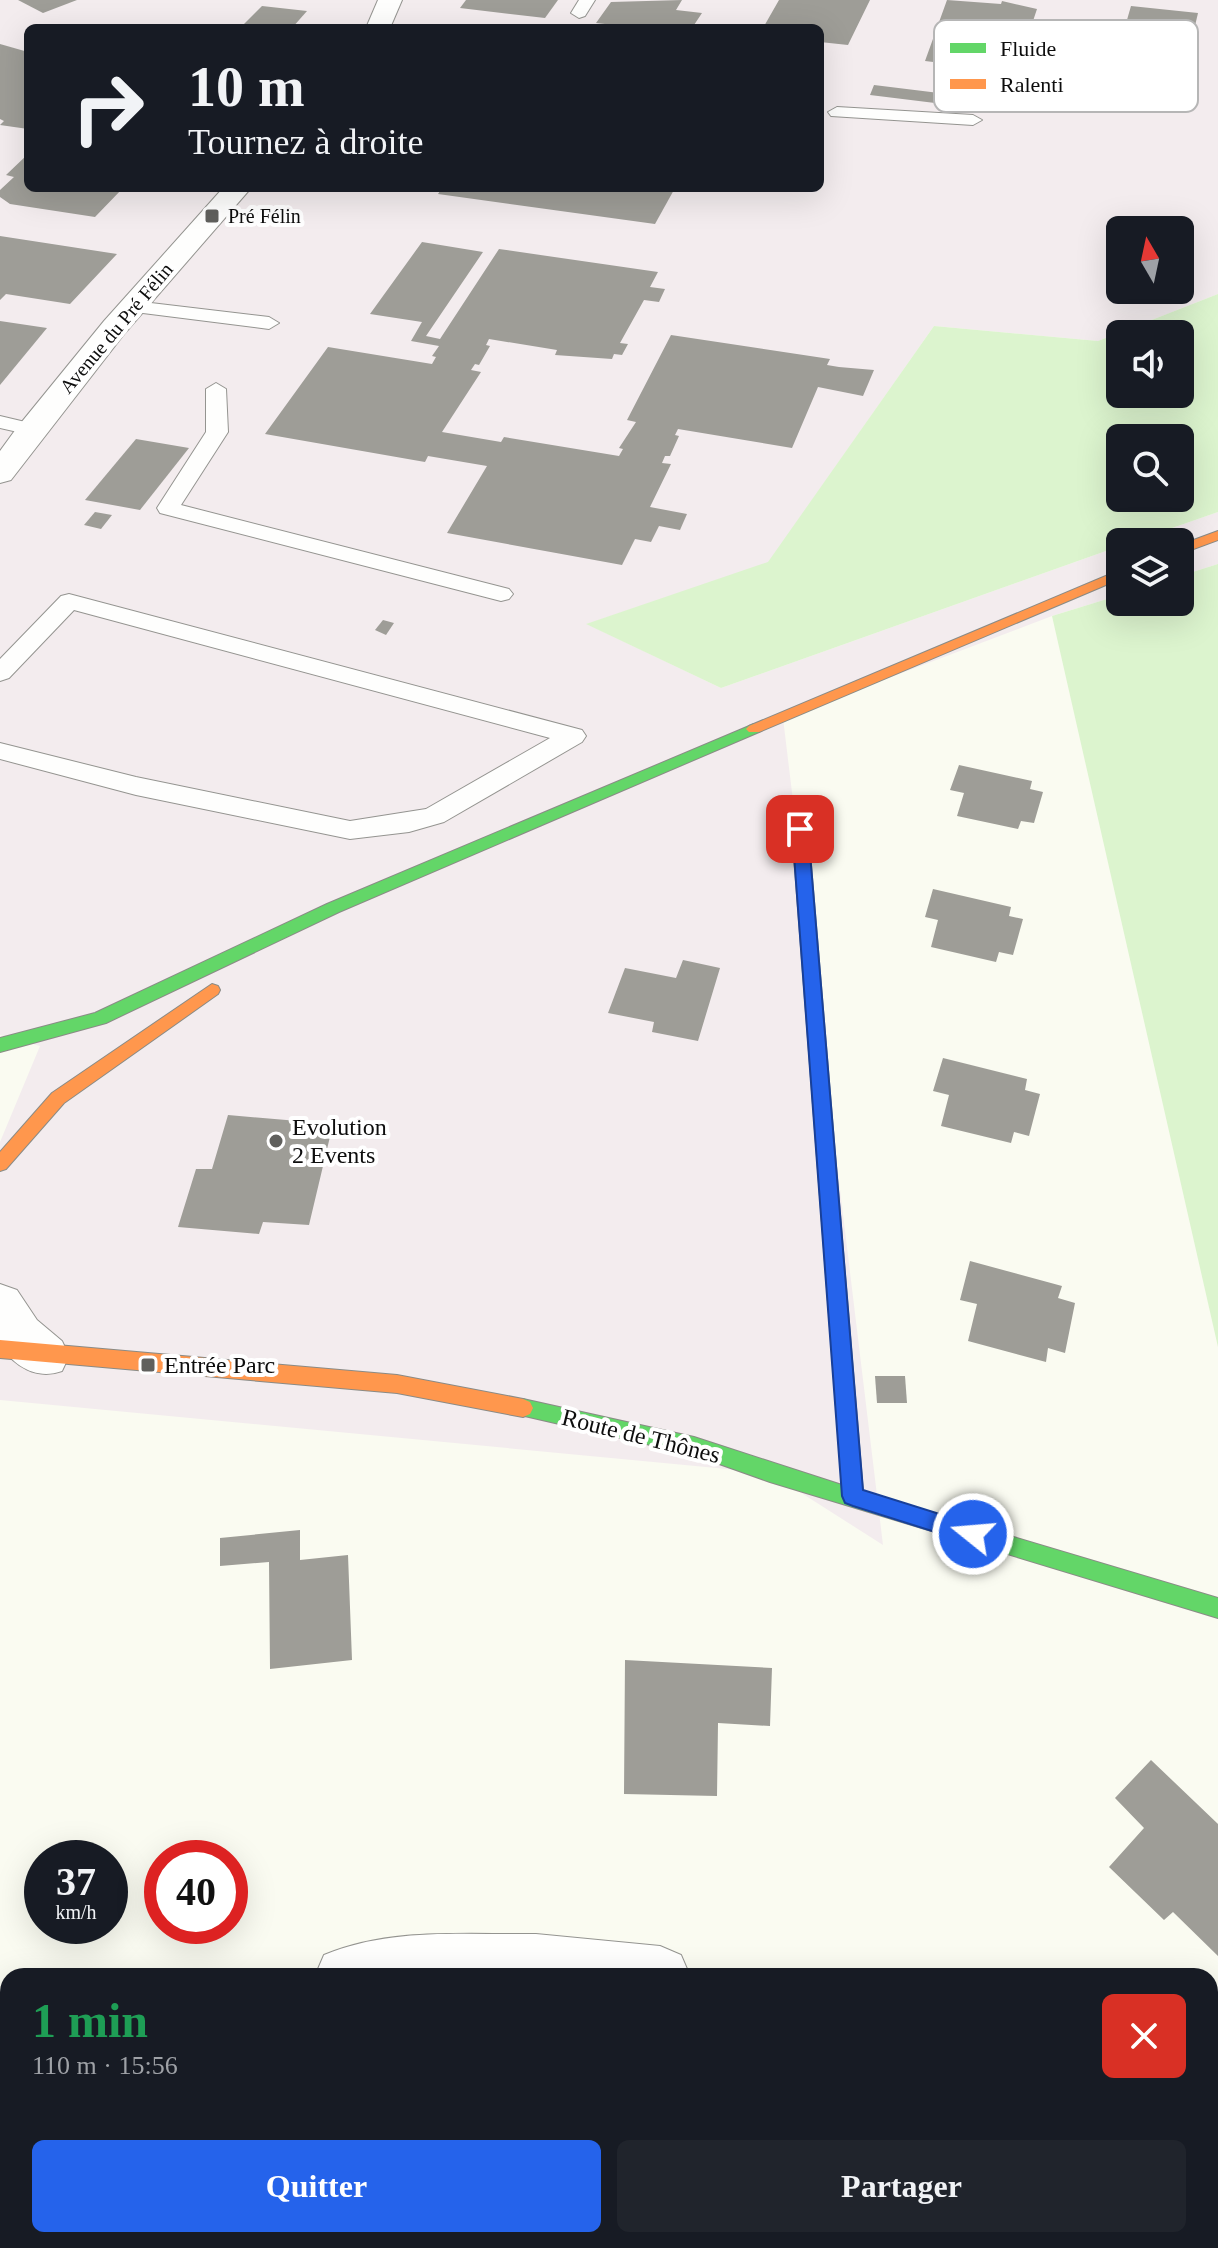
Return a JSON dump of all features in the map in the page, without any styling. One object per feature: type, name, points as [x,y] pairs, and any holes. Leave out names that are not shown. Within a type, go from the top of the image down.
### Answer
[{"type":"main road","points":[[1194,544],[1218,535]]},
{"type":"main road","points":[[0,1045],[100,1018],[333,908],[1106,580]]},
{"type":"main road","points":[[800,829],[853,1496]]},
{"type":"main road","points":[[0,1164],[58,1098],[122,1050],[333,908]]},
{"type":"main road","name":"Route de Thônes","points":[[23,1352],[123,1364],[232,1368],[401,1384],[694,1446],[1218,1608]]},
{"type":"street","points":[[380,24],[390,0]]},
{"type":"street","name":"Avenue du Pré Félin","points":[[0,473],[31,429],[235,192]]},
{"type":"street","name":"Route de Thônes","points":[[0,1304],[20,1335],[23,1352]]},
{"type":"street","points":[[384,1968],[398,1965],[536,1964],[577,1968]]},
{"type":"lane","points":[[837,112],[973,120]]},
{"type":"lane","points":[[134,307],[269,323]]},
{"type":"lane","points":[[216,389],[217,432],[168,508],[501,594]]},
{"type":"lane","points":[[0,422],[31,429]]},
{"type":"lane","points":[[0,673],[69,601],[573,736],[435,816],[409,823],[350,830],[136,786],[0,751]]},
{"type":"shaded area","points":[[0,0],[1218,0],[1218,294],[1194,303],[1194,216],[1106,216],[1106,304],[1192,304],[1152,320],[1106,320],[1106,338],[1098,341],[934,326],[768,563],[587,624],[721,688],[1106,551],[1106,599],[1052,616],[783,718],[883,1545],[770,1473],[0,1400],[0,1142],[40,1046],[0,1035]]},
{"type":"shaded area","points":[[1218,512],[1218,564],[1194,572],[1194,528],[1172,528]]},
{"type":"green space","points":[[1218,294],[1218,512],[1172,528],[1106,528],[1106,551],[721,688],[586,624],[768,562],[934,326],[1098,341],[1106,338],[1106,408],[1194,408],[1194,320],[1152,320]]},
{"type":"green space","points":[[1218,564],[1218,1347],[1052,616],[1106,599],[1106,616],[1194,616],[1194,572]]},
{"type":"building","points":[[18,0],[77,0],[43,13]]},
{"type":"building","points":[[466,0],[558,0],[545,18],[460,8]]},
{"type":"building","points":[[682,0],[676,10],[702,13],[695,24],[596,23],[611,2]]},
{"type":"building","points":[[779,0],[870,0],[848,45],[824,42],[824,24],[765,24]]},
{"type":"building","points":[[947,0],[1001,4],[1002,1],[1037,9],[1033,20],[940,20]]},
{"type":"building","points":[[262,6],[307,11],[296,24],[244,24]]},
{"type":"building","points":[[1131,6],[1198,13],[1196,20],[1127,20]]},
{"type":"building","points":[[934,36],[934,62],[925,61]]},
{"type":"building","points":[[0,44],[24,51],[24,128],[0,125],[4,121],[0,119]]},
{"type":"building","points":[[874,85],[934,92],[934,103],[870,95]]},
{"type":"building","points":[[24,158],[24,192],[119,192],[95,217],[10,204],[0,197],[0,190],[14,177],[6,175]]},
{"type":"building","points":[[439,192],[673,192],[655,224],[438,194]]},
{"type":"building","points":[[0,236],[117,254],[70,304],[6,294],[0,300]]},
{"type":"building","points":[[422,242],[483,252],[426,336],[440,339],[499,249],[658,272],[650,287],[665,289],[659,302],[644,300],[620,343],[628,344],[622,355],[614,354],[612,359],[555,355],[557,350],[489,339],[486,345],[490,346],[479,365],[475,364],[471,370],[481,372],[442,432],[501,442],[504,437],[619,456],[623,449],[619,448],[636,422],[627,420],[671,335],[830,359],[827,365],[874,370],[863,396],[818,387],[792,448],[678,429],[675,435],[679,436],[670,456],[665,456],[662,463],[671,464],[650,507],[687,514],[680,530],[659,526],[651,542],[635,539],[622,565],[447,533],[487,466],[428,456],[425,462],[265,434],[328,347],[432,364],[436,357],[432,356],[439,346],[411,341],[422,322],[370,314]]},
{"type":"building","points":[[0,321],[47,328],[0,385]]},
{"type":"building","points":[[136,439],[189,448],[140,510],[85,500]]},
{"type":"building","points":[[95,512],[112,515],[101,529],[84,525]]},
{"type":"building","points":[[383,620],[394,623],[386,635],[375,630]]},
{"type":"building","points":[[959,765],[1032,781],[1030,789],[1043,792],[1034,823],[1021,821],[1018,829],[957,816],[964,793],[950,790]]},
{"type":"building","points":[[933,889],[1011,907],[1009,916],[1023,919],[1013,955],[999,952],[996,962],[931,947],[938,920],[925,917]]},
{"type":"building","points":[[683,960],[720,968],[698,1041],[652,1032],[654,1022],[608,1013],[625,968],[676,978]]},
{"type":"building","points":[[943,1058],[1027,1079],[1025,1090],[1040,1094],[1029,1136],[1014,1132],[1011,1143],[941,1126],[949,1095],[933,1091]]},
{"type":"building","points":[[228,1115],[333,1124],[309,1225],[263,1222],[259,1234],[178,1227],[196,1169],[212,1169]]},
{"type":"building","points":[[970,1261],[1062,1286],[1058,1298],[1075,1303],[1065,1353],[1048,1348],[1046,1362],[968,1341],[977,1304],[960,1300]]},
{"type":"building","points":[[875,1376],[905,1376],[907,1403],[877,1403]]},
{"type":"building","points":[[300,1530],[300,1560],[348,1555],[352,1660],[270,1669],[269,1562],[220,1566],[220,1538]]},
{"type":"building","points":[[625,1660],[772,1668],[770,1726],[718,1723],[717,1796],[624,1794]]},
{"type":"building","points":[[1151,1760],[1218,1824],[1218,1956],[1173,1912],[1164,1920],[1109,1867],[1144,1828],[1115,1798]]},
{"type":"traffic: fast","points":[[0,1045],[100,1018],[333,908],[754,729]]},
{"type":"traffic: fast","points":[[800,829],[853,1496]]},
{"type":"traffic: fast","points":[[523,1408],[694,1446],[770,1473],[1218,1608]]},
{"type":"traffic: slow","points":[[1194,544],[1218,535]]},
{"type":"traffic: slow","points":[[754,729],[1106,580]]},
{"type":"traffic: slow","points":[[0,1164],[58,1098],[212,990]]},
{"type":"traffic: slow","points":[[0,1349],[397,1384],[523,1408]]},
{"type":"place","name":"Pré Félin","points":[[212,216]]},
{"type":"place","name":"Evolution 2 Events","points":[[276,1141]]},
{"type":"place","name":"Entrée Parc","points":[[148,1365]]},
{"type":"route","points":[[800,829],[853,1496],[973,1534]]}]
